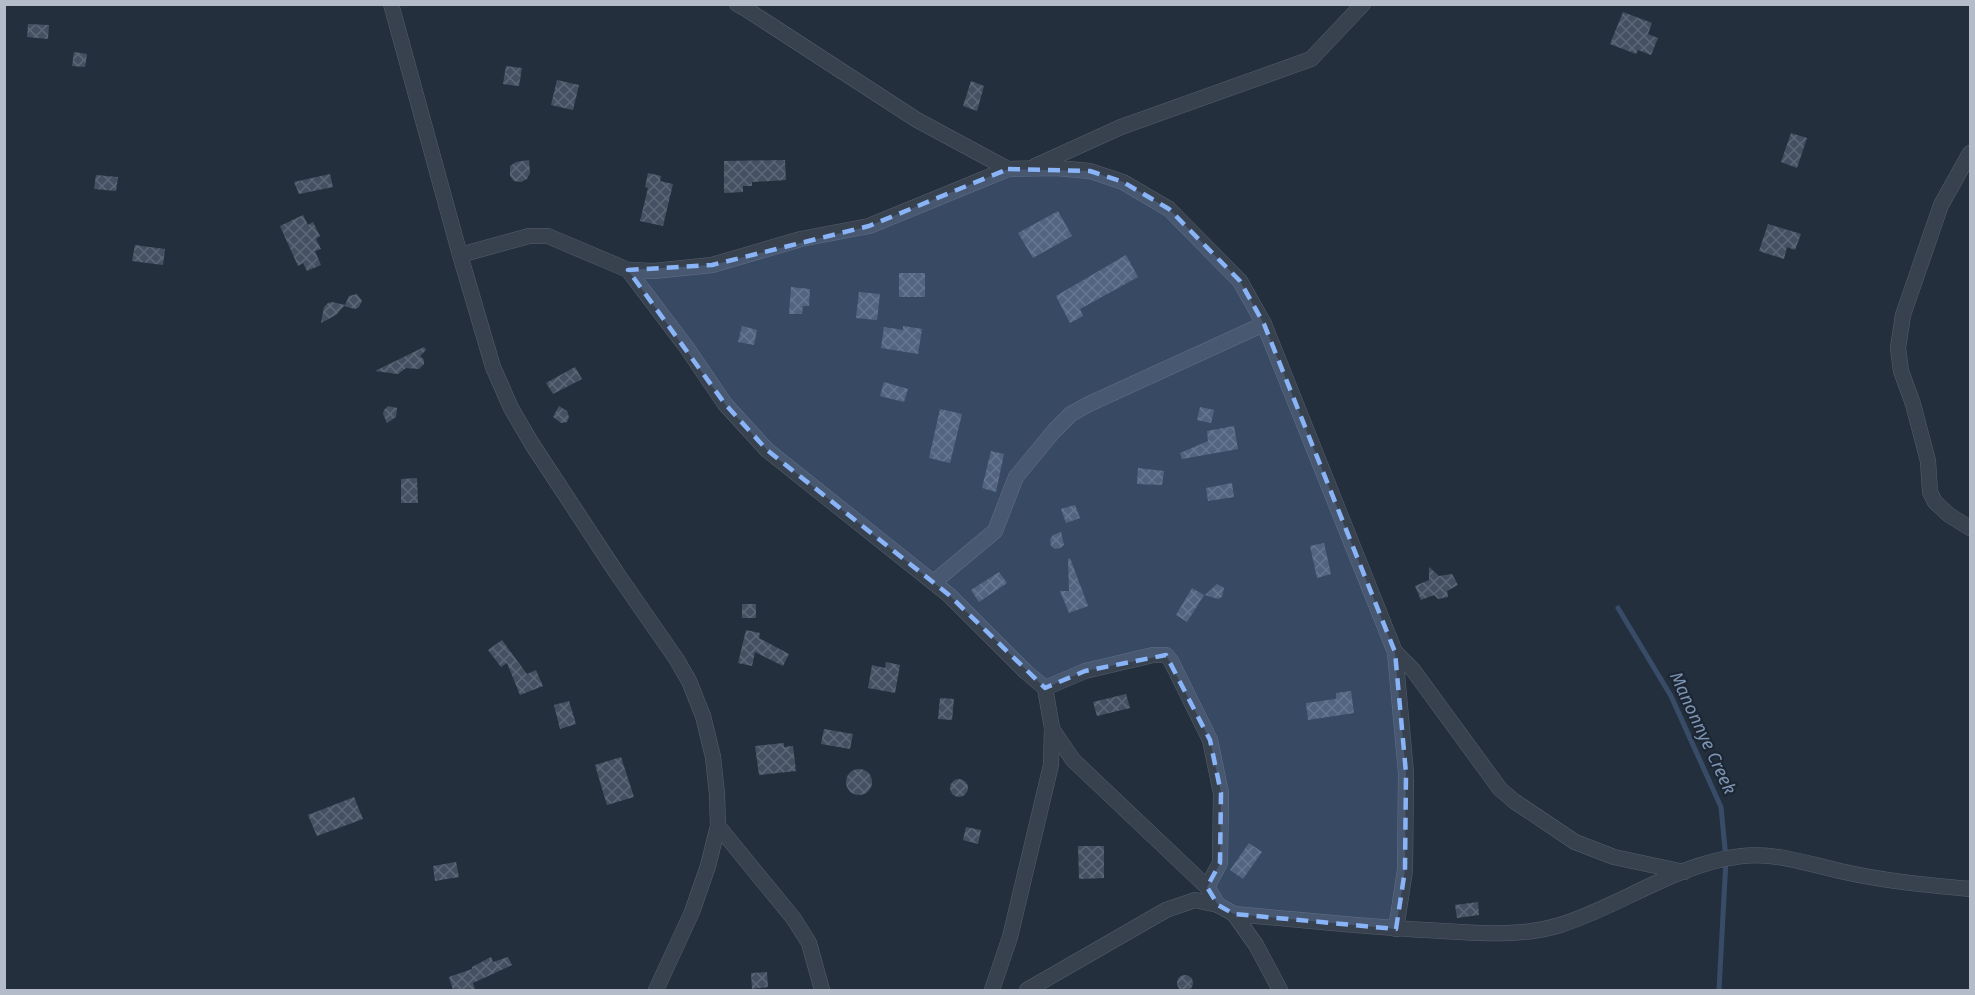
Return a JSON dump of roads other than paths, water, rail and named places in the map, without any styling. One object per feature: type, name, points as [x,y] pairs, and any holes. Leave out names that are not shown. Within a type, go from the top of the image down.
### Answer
[{"type":"street","points":[[391,4],[493,367],[532,444],[676,660],[689,681],[703,716],[713,757],[718,826],[708,866],[692,912],[656,990]]},
{"type":"street","points":[[737,4],[917,120],[1008,169]]},
{"type":"street","points":[[1029,169],[1120,127],[1311,59],[1363,4]]},
{"type":"street","points":[[1971,153],[1941,206],[1904,315],[1898,348],[1901,371],[1913,404],[1928,461],[1930,492],[1935,502],[1949,515],[1971,528]]},
{"type":"street","points":[[460,255],[529,236],[548,236],[628,270],[654,271],[712,265],[801,239],[869,226],[1008,169],[1056,168],[1089,171],[1123,182],[1169,209],[1240,281],[1264,324],[1395,652],[1406,773],[1405,870],[1396,929]]},
{"type":"street","points":[[628,270],[687,348],[725,404],[767,450],[934,582],[1045,688],[1052,728],[1051,765],[1010,937],[992,990]]},
{"type":"street","points":[[934,582],[995,531],[1016,477],[1071,414],[1096,400],[1264,324]]},
{"type":"street","points":[[1395,652],[1413,670],[1500,789],[1514,801],[1575,842],[1614,857],[1684,872]]},
{"type":"street","points":[[1045,688],[1085,671],[1153,655],[1166,655],[1171,661],[1210,740],[1221,793],[1220,863],[1207,887]]},
{"type":"street","points":[[1052,728],[1072,760],[1101,789],[1156,836],[1207,887],[1218,905]]},
{"type":"street","points":[[718,826],[794,919],[809,944],[822,990]]},
{"type":"street","points":[[1028,990],[1166,910],[1195,900],[1218,905],[1234,914],[1396,929],[1513,935],[1560,925],[1713,861],[1743,856],[1790,858],[1841,871],[1916,884],[1971,890]]},
{"type":"street","points":[[1234,914],[1256,945],[1274,987]]},
{"type":"waterway","name":"Manonnye Creek","points":[[1618,608],[1671,696],[1721,807],[1726,859],[1719,990]]}]
